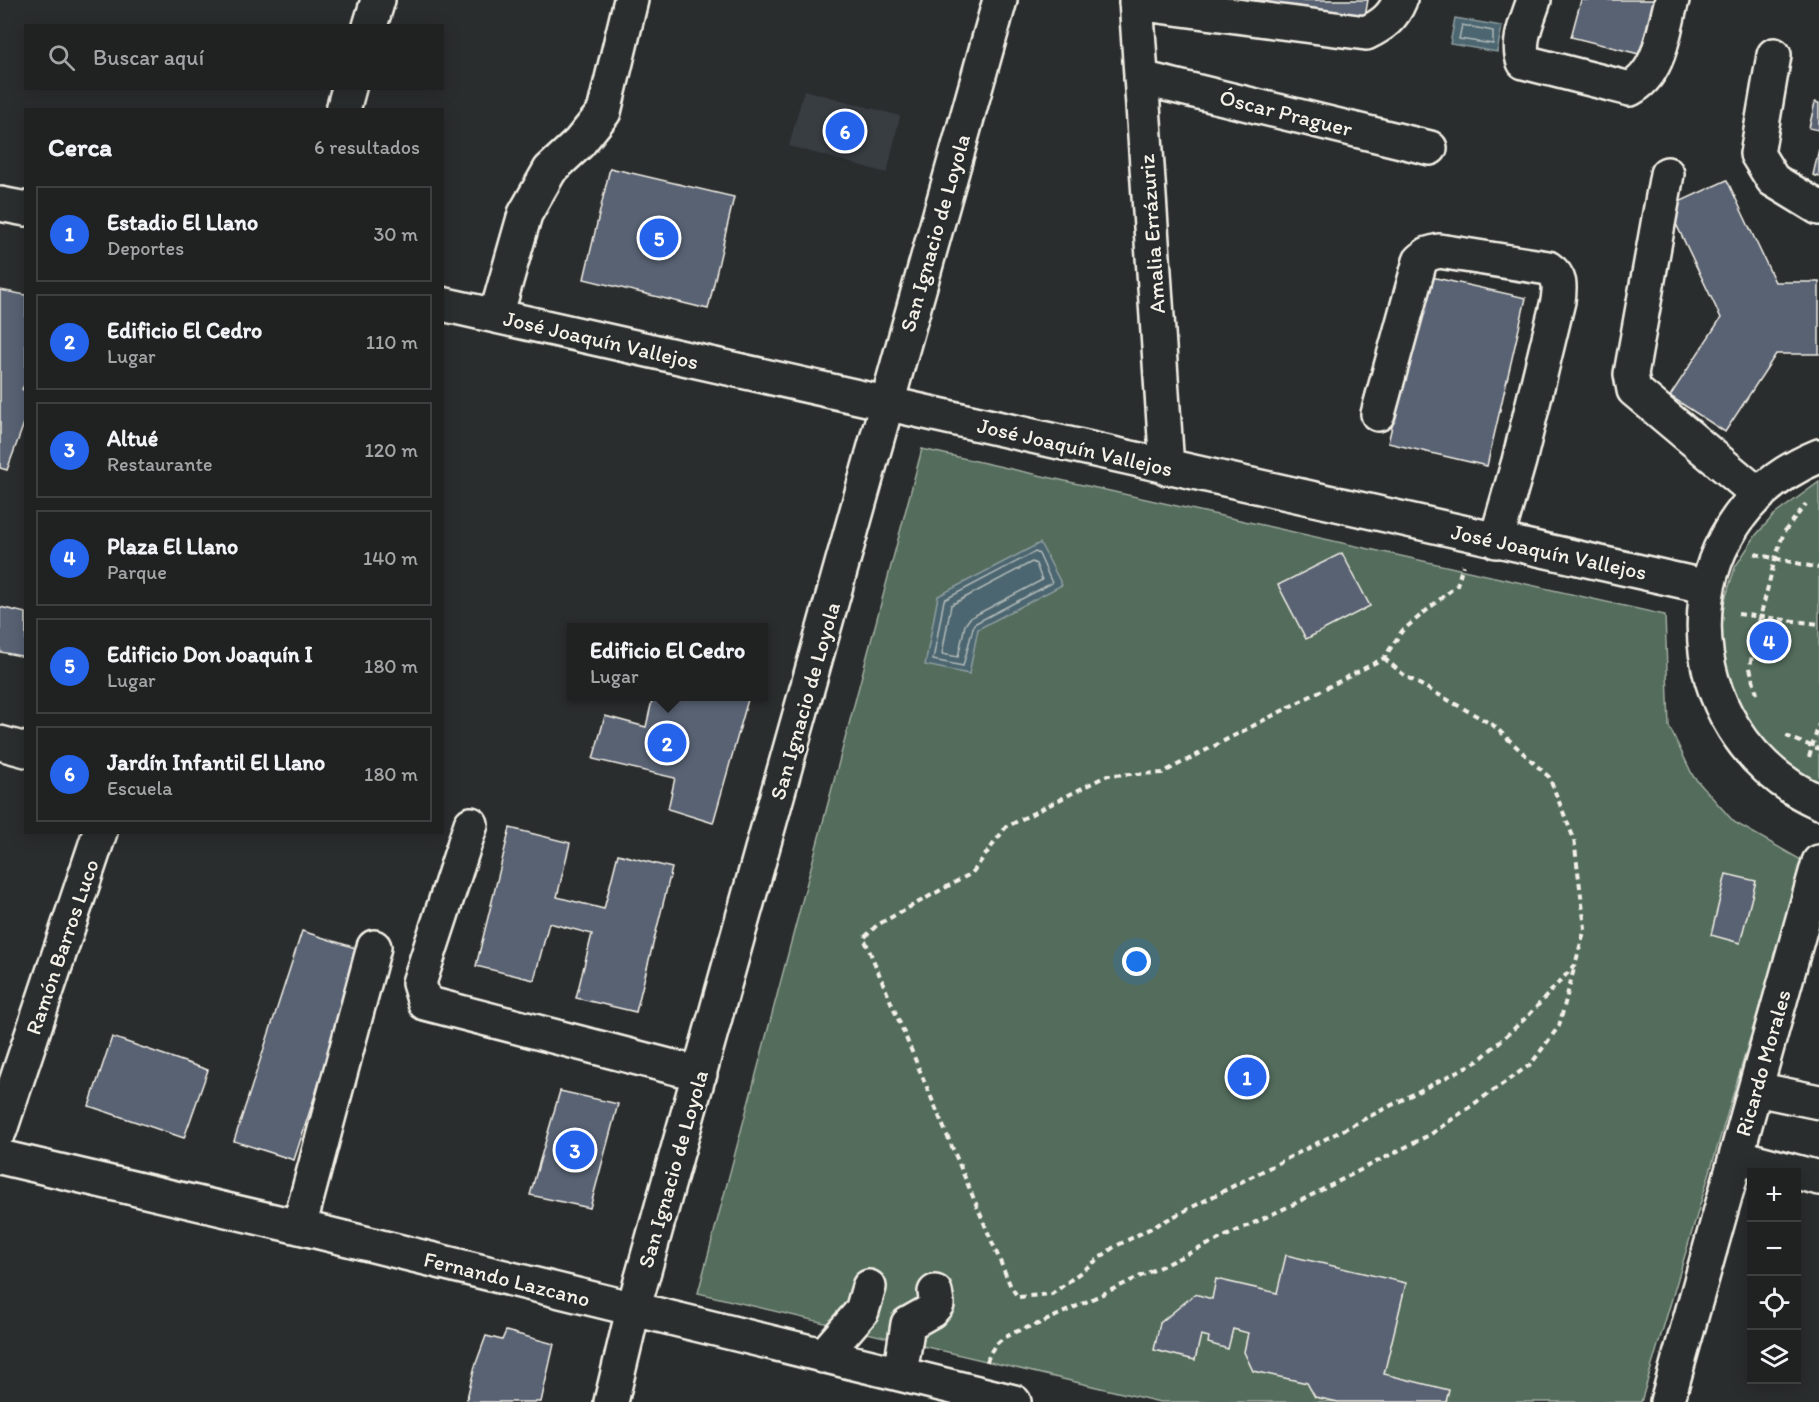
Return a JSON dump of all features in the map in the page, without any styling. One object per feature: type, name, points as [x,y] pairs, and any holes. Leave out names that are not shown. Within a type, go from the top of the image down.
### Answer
[{"type":"street","points":[[371,24],[378,0]]},
{"type":"street","points":[[496,316],[525,214],[550,170],[579,143],[604,112],[631,0]]},
{"type":"street","name":"San Ignacio de Loyola","points":[[611,1402],[633,1310],[1000,0]]},
{"type":"street","points":[[1136,2],[1366,33],[1382,26],[1395,12],[1400,0]]},
{"type":"street","points":[[1534,0],[1521,44],[1524,62],[1630,90],[1641,84],[1653,69],[1672,0]]},
{"type":"street","name":"Amalia Errázuriz","points":[[1136,2],[1167,468]]},
{"type":"street","points":[[1774,55],[1757,154],[1773,180],[1819,208]]},
{"type":"street","name":"Óscar Praguer","points":[[1141,78],[1430,148]]},
{"type":"street","points":[[344,108],[348,90]]},
{"type":"street","points":[[1668,174],[1631,374],[1634,390],[1759,495]]},
{"type":"street","points":[[0,204],[24,209]]},
{"type":"street","points":[[1378,414],[1420,261],[1428,254],[1440,251],[1548,268],[1555,273],[1560,283],[1558,301],[1519,461],[1483,538]]},
{"type":"street","name":"José Joaquín Vallejos","points":[[444,304],[1483,538],[1706,600]]},
{"type":"street","points":[[1819,456],[1782,476],[1759,495],[1739,519],[1723,546],[1706,600],[1704,644],[1708,673],[1718,702],[1732,729],[1750,753],[1772,774],[1797,792],[1819,802]]},
{"type":"street","points":[[0,743],[24,749]]},
{"type":"street","points":[[471,824],[419,983],[425,1003],[700,1074]]},
{"type":"street","name":"Ramón Barros Luco","points":[[0,1130],[99,834]]},
{"type":"street","name":"Ricardo Morales","points":[[1667,1402],[1819,862]]},
{"type":"street","points":[[299,1227],[374,947]]},
{"type":"street","points":[[1755,1089],[1819,1102]]},
{"type":"street","points":[[1736,1156],[1819,1178]]},
{"type":"street","name":"Fernando Lazcano","points":[[0,1157],[299,1227],[1014,1402]]},
{"type":"street","points":[[823,1356],[862,1311],[869,1287]]},
{"type":"street","points":[[900,1374],[908,1324],[932,1311],[937,1304],[935,1292]]},
{"type":"path","points":[[1758,696],[1750,668],[1775,559],[1784,532],[1807,502],[1813,499]]},
{"type":"path","points":[[1483,538],[1457,585],[1402,631],[1384,658],[1162,773],[1108,775],[1006,827],[972,873],[877,925],[864,938],[1011,1287],[1018,1297],[1052,1294],[1114,1247],[1478,1061],[1528,1016],[1575,964]]},
{"type":"path","points":[[1723,546],[1819,568]]},
{"type":"path","points":[[1706,600],[1761,615],[1819,624]]},
{"type":"path","points":[[979,1393],[990,1352],[1004,1337],[1041,1323],[1296,1203],[1431,1134],[1531,1064],[1559,1026],[1585,928],[1574,839],[1549,777],[1493,725],[1405,676],[1384,658]]},
{"type":"path","points":[[1779,728],[1785,735],[1819,749]]},
{"type":"shaded area","points":[[804,90],[900,116],[887,173],[789,146]]},
{"type":"green space","points":[[922,449],[1665,615],[1669,726],[1693,776],[1734,822],[1803,861],[1641,1402],[1160,1402],[698,1293]]},
{"type":"green space","points":[[1819,482],[1819,781],[1785,772],[1759,754],[1719,654],[1724,603],[1735,567],[1756,535],[1774,515]]},
{"type":"water","points":[[1455,18],[1502,26],[1497,52],[1450,44]]},
{"type":"water","points":[[1040,543],[1062,585],[978,629],[969,674],[925,665],[938,596]]},
{"type":"building","points":[[1213,0],[1368,0],[1363,29]]},
{"type":"building","points":[[1581,0],[1666,0],[1651,57],[1571,37]]},
{"type":"building","points":[[1815,102],[1819,103],[1819,130],[1809,128]]},
{"type":"building","points":[[1819,149],[1819,177],[1813,175]]},
{"type":"building","points":[[610,168],[734,197],[708,309],[584,279]]},
{"type":"building","points":[[1727,180],[1775,282],[1819,282],[1819,354],[1776,354],[1725,432],[1670,396],[1721,318],[1668,207]]},
{"type":"building","points":[[1427,276],[1526,298],[1487,466],[1388,443]]},
{"type":"building","points":[[0,290],[24,295],[24,386],[22,389],[24,390],[24,423],[7,470],[0,468]]},
{"type":"building","points":[[1342,553],[1370,606],[1306,639],[1278,585]]},
{"type":"building","points":[[0,607],[24,613],[24,657],[0,652]]},
{"type":"building","points":[[652,701],[748,701],[713,823],[668,809],[675,778],[593,759],[605,716],[646,727]]},
{"type":"building","points":[[510,828],[570,843],[557,897],[604,909],[618,854],[672,868],[636,1012],[576,998],[592,934],[549,923],[534,980],[476,966]]},
{"type":"building","points":[[1726,874],[1756,881],[1740,943],[1711,935]]},
{"type":"building","points":[[302,931],[362,950],[294,1160],[234,1141]]},
{"type":"building","points":[[112,1037],[208,1070],[184,1138],[89,1106]]},
{"type":"building","points":[[560,1091],[618,1104],[590,1208],[530,1195]]},
{"type":"building","points":[[1286,1255],[1406,1283],[1384,1374],[1449,1390],[1446,1402],[1338,1402],[1315,1397],[1307,1383],[1253,1371],[1244,1352],[1248,1333],[1233,1329],[1228,1349],[1208,1343],[1209,1337],[1201,1335],[1195,1360],[1154,1350],[1160,1323],[1195,1294],[1212,1299],[1216,1279],[1277,1293]]},
{"type":"building","points":[[506,1331],[554,1344],[541,1402],[466,1402],[475,1366],[486,1336],[502,1340]]},
{"type":"place","name":"Jardín Infantil El Llano","points":[[845,131]]},
{"type":"place","name":"Edificio Don Joaquín I","points":[[659,238]]},
{"type":"place","name":"Plaza El Llano","points":[[1769,641]]},
{"type":"place","name":"Edificio El Cedro","points":[[667,743]]},
{"type":"place","name":"Estadio El Llano","points":[[1247,1077]]},
{"type":"place","name":"Altué","points":[[575,1150]]}]
